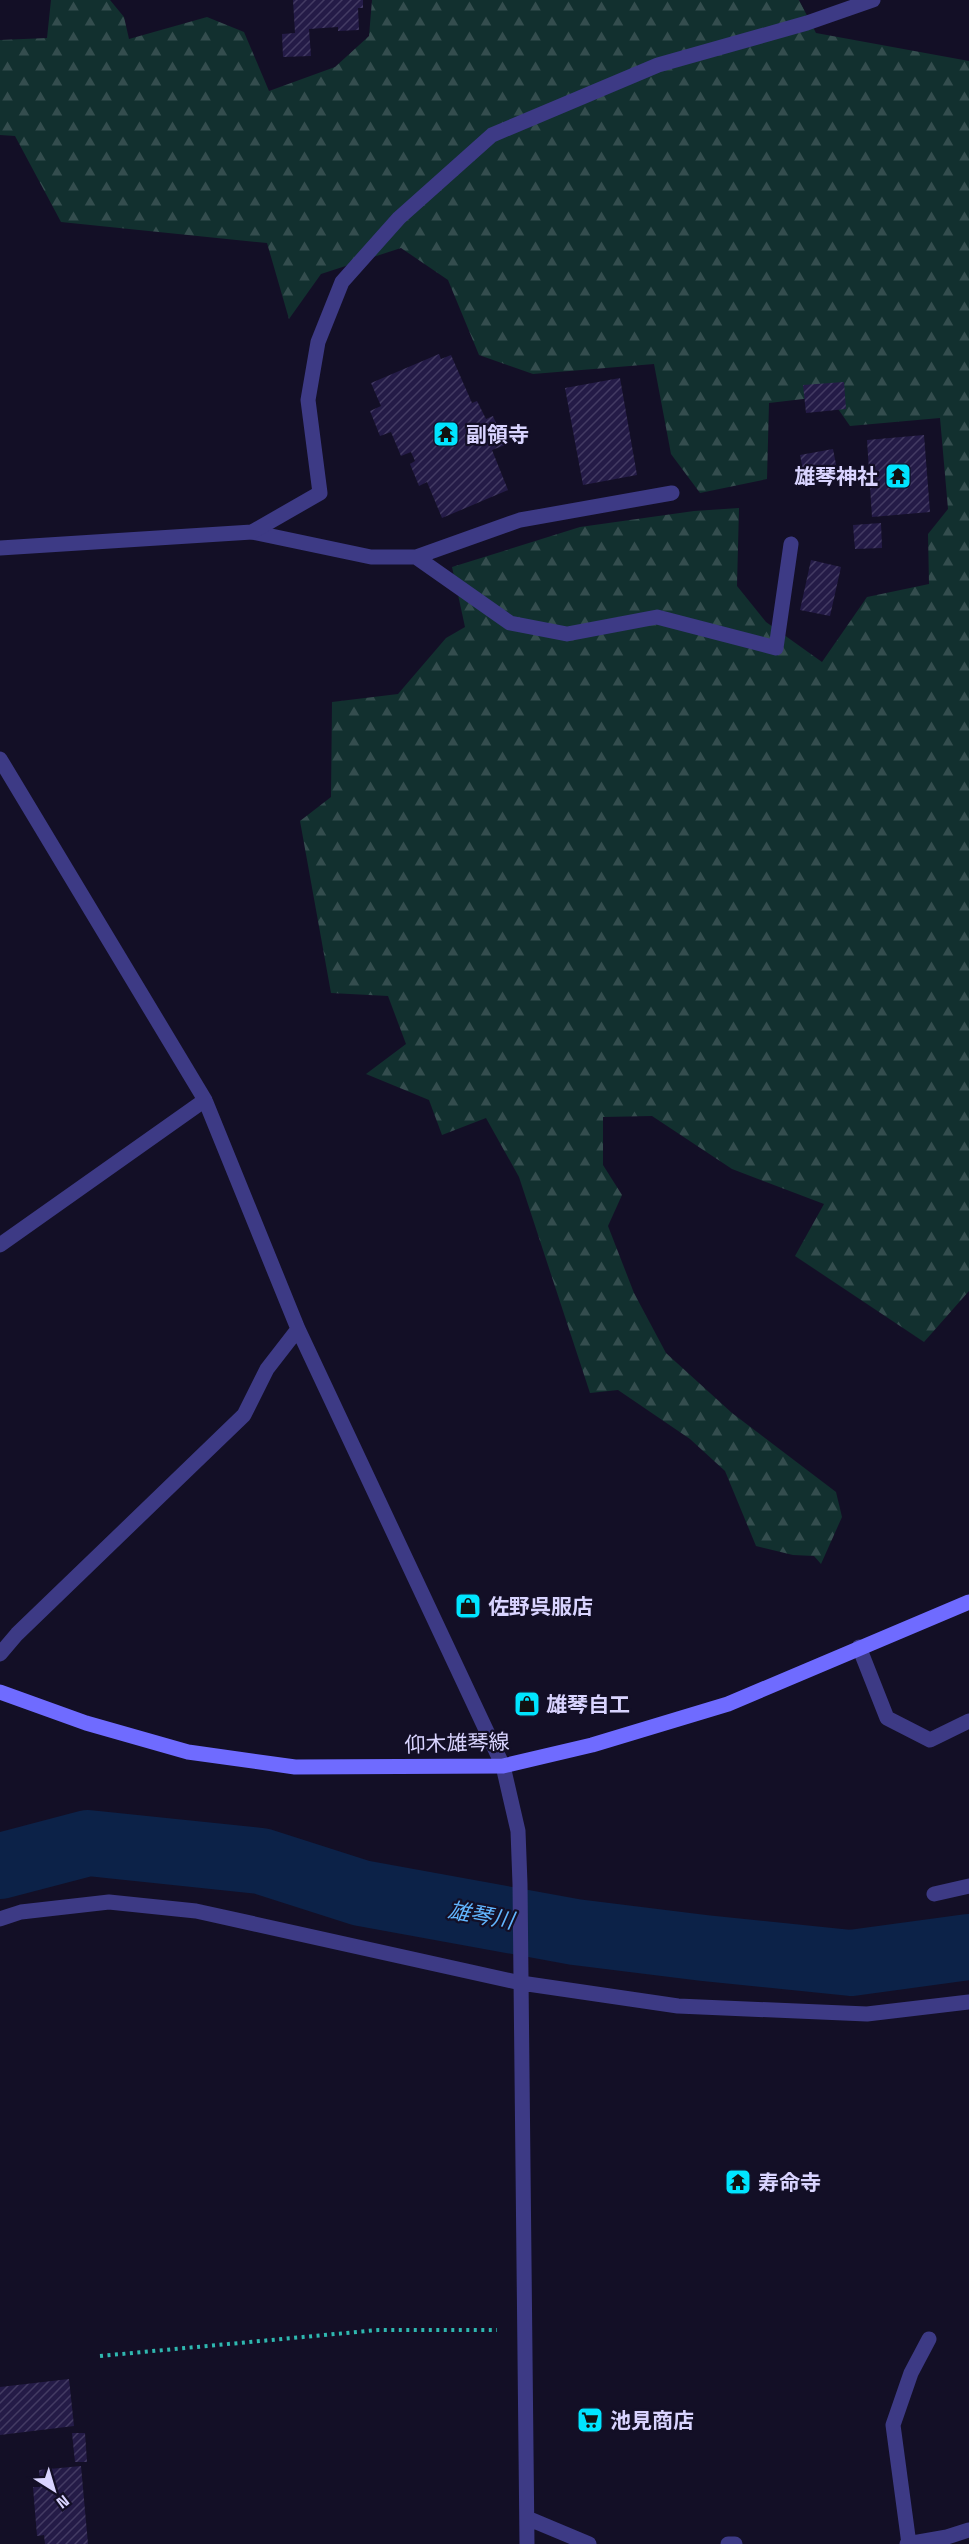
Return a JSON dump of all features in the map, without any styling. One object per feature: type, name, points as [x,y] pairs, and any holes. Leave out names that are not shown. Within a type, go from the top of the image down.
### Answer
[{"type":"main road","name":"仰木雄琴線","points":[[0,1692],[86,1723],[188,1752],[295,1767],[503,1766],[592,1745],[728,1704],[969,1602]]},
{"type":"street","points":[[252,532],[320,494],[308,400],[318,342],[342,282],[399,218],[492,135],[658,65],[807,23],[873,0]]},
{"type":"street","points":[[0,548],[252,532],[371,557],[416,557],[520,520],[672,492]]},
{"type":"street","points":[[416,557],[510,623],[567,634],[657,617],[776,648],[791,544]]},
{"type":"street","points":[[0,759],[205,1100],[298,1329],[503,1766],[518,1831],[520,1884],[527,2544]]},
{"type":"street","points":[[0,1245],[205,1100]]},
{"type":"street","points":[[0,1654],[33,1618],[244,1415],[267,1370],[298,1329]]},
{"type":"street","points":[[859,1647],[887,1718],[930,1740],[969,1721]]},
{"type":"street","points":[[934,1894],[969,1886]]},
{"type":"street","points":[[0,1919],[21,1912],[109,1902],[196,1911],[521,1983],[678,2006],[867,2014],[969,2002]]},
{"type":"street","points":[[929,2339],[911,2373],[892,2425],[908,2544],[947,2537],[969,2530]]},
{"type":"street","points":[[527,2518],[589,2544]]},
{"type":"street","points":[[728,2544],[735,2544]]},
{"type":"path","points":[[100,2356],[378,2330],[524,2330]]},
{"type":"green space","points":[[51,0],[110,0],[124,17],[129,39],[207,17],[244,32],[269,91],[335,67],[369,36],[372,0],[799,0],[816,33],[969,61],[969,1291],[924,1342],[795,1256],[824,1204],[732,1169],[652,1116],[603,1117],[603,1165],[622,1195],[608,1226],[634,1293],[666,1353],[732,1413],[836,1492],[842,1517],[821,1564],[814,1556],[793,1555],[756,1546],[725,1471],[690,1439],[618,1390],[590,1393],[519,1177],[486,1118],[442,1135],[429,1100],[366,1074],[406,1044],[388,996],[331,993],[300,821],[331,797],[332,702],[398,694],[446,638],[465,627],[452,567],[580,527],[694,511],[739,508],[737,586],[766,622],[822,662],[867,597],[929,584],[928,534],[948,509],[940,418],[850,426],[829,396],[769,403],[767,479],[700,493],[671,454],[654,364],[533,374],[479,355],[448,280],[401,248],[321,274],[289,319],[267,243],[61,222],[15,136],[0,135],[0,40],[47,38]]},
{"type":"building","points":[[293,0],[363,0],[363,8],[358,8],[359,30],[338,31],[338,27],[309,29],[311,56],[283,57],[282,34],[295,33]]},
{"type":"building","name":"副領寺","points":[[439,354],[441,359],[451,355],[472,403],[477,401],[486,419],[493,416],[505,445],[492,450],[508,490],[442,518],[427,482],[419,486],[410,464],[415,461],[411,452],[401,456],[391,432],[380,436],[370,411],[381,406],[371,383]]},
{"type":"building","points":[[620,378],[637,475],[583,485],[565,388]]},
{"type":"building","points":[[844,382],[846,409],[806,413],[803,385]]},
{"type":"building","name":"雄琴神社","points":[[924,435],[930,512],[872,517],[867,440]]},
{"type":"building","points":[[833,449],[839,480],[806,486],[800,455]]},
{"type":"building","points":[[881,523],[882,548],[855,549],[853,525]]},
{"type":"building","points":[[811,560],[841,567],[830,616],[800,610]]},
{"type":"building","points":[[69,2379],[74,2426],[0,2435],[0,2387]]},
{"type":"building","points":[[72,2433],[85,2433],[87,2462],[75,2462]]},
{"type":"building","points":[[81,2466],[88,2544],[45,2544],[44,2535],[37,2536],[33,2487],[40,2487],[39,2470]]},
{"type":"waterway","name":"雄琴川","points":[[0,1866],[88,1843],[261,1861],[361,1893],[575,1932],[704,1948],[851,1963],[969,1947]]},
{"type":"place","name":"副領寺","points":[[446,434]]},
{"type":"place","name":"雄琴神社","points":[[898,476]]},
{"type":"place","name":"佐野呉服店","points":[[468,1606]]},
{"type":"place","name":"雄琴自工","points":[[527,1704]]},
{"type":"place","name":"寿命寺","points":[[738,2182]]},
{"type":"place","name":"池見商店","points":[[590,2420]]}]
